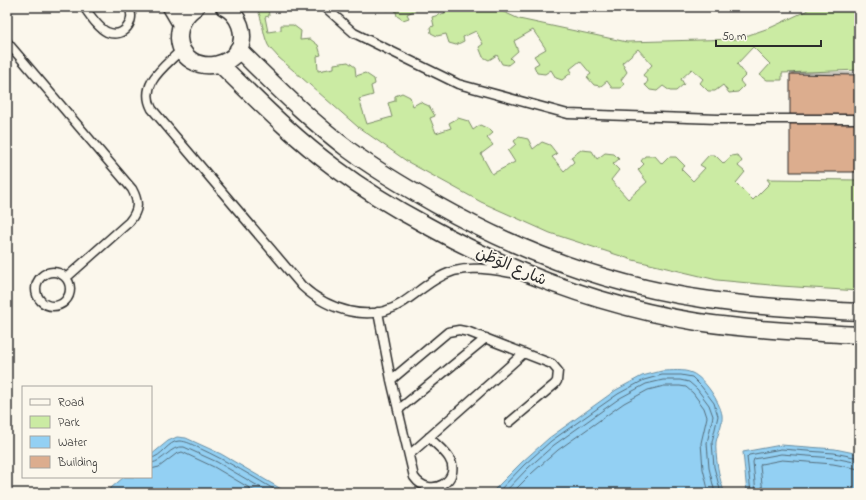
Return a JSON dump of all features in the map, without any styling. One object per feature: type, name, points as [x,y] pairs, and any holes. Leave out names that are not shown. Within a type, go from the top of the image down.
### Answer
[{"type":"street","points":[[171,7],[181,24]]},
{"type":"street","points":[[196,7],[190,11],[181,24],[179,32],[182,49],[195,62],[211,66],[220,64],[230,58],[238,49],[241,42],[240,27],[233,13],[224,7]]},
{"type":"street","name":"شارع الوَطَن","points":[[238,49],[323,129],[377,170],[463,220],[546,258],[597,274],[675,294],[709,300],[762,307],[859,312]]},
{"type":"street","name":"شارع الوَطَن","points":[[220,64],[282,124],[335,168],[394,208],[452,240],[524,274],[598,299],[651,313],[698,322],[760,329],[859,335]]},
{"type":"lane","points":[[84,7],[103,30],[114,34],[124,31],[128,27],[131,16],[129,7]]},
{"type":"lane","points":[[325,7],[354,33],[458,84],[568,114],[718,120],[859,119]]},
{"type":"lane","points":[[8,45],[132,189],[136,197],[137,206],[135,215],[129,222],[66,278]]},
{"type":"lane","points":[[182,49],[153,78],[149,84],[147,98],[152,109],[306,290],[321,301],[338,308],[360,312],[378,312],[401,304],[440,277],[454,272],[468,269],[482,269],[524,274]]},
{"type":"lane","points":[[56,273],[61,274],[66,278],[70,288],[67,299],[63,303],[52,306],[42,301],[36,292],[38,282],[41,277],[45,274],[56,273]]},
{"type":"lane","points":[[378,312],[391,380],[414,477],[421,485],[431,489],[437,488],[446,483],[451,473],[451,463],[445,453],[429,437]]},
{"type":"lane","points":[[391,380],[444,335],[453,330],[464,330],[552,364],[558,371],[555,384],[510,422]]},
{"type":"lane","points":[[398,410],[486,338]]},
{"type":"lane","points":[[409,455],[524,353]]},
{"type":"green space","points":[[256,7],[268,7],[269,16],[265,17],[268,32],[281,30],[281,25],[293,25],[301,31],[300,40],[310,39],[318,45],[321,55],[317,56],[318,71],[334,68],[334,64],[348,62],[355,67],[356,76],[365,73],[374,79],[375,84],[371,86],[373,95],[359,99],[367,124],[392,117],[388,103],[395,101],[395,96],[402,93],[410,97],[413,106],[420,102],[429,106],[435,116],[430,118],[436,133],[451,128],[449,123],[458,118],[468,121],[473,130],[480,125],[489,129],[493,133],[487,138],[493,145],[481,154],[492,174],[515,162],[508,151],[516,144],[514,141],[519,137],[528,139],[533,149],[542,142],[550,145],[557,154],[552,157],[564,171],[574,162],[571,157],[581,150],[592,151],[597,159],[605,153],[614,154],[619,159],[613,164],[619,170],[611,180],[628,199],[647,182],[638,170],[644,164],[641,161],[645,156],[655,156],[662,164],[669,157],[676,157],[685,166],[681,169],[693,181],[705,168],[700,165],[709,155],[715,155],[724,164],[731,156],[737,155],[742,161],[738,166],[745,172],[736,183],[753,200],[770,183],[767,179],[859,180],[859,291],[717,280],[633,260],[550,233],[481,202],[408,162],[358,127],[271,50],[266,40],[260,16]]},
{"type":"green space","points":[[382,7],[416,7],[416,10],[407,14],[409,18],[403,20],[397,16],[395,8],[387,10]]},
{"type":"green space","points":[[443,7],[493,7],[519,19],[627,42],[737,39],[772,27],[806,11],[811,7],[859,7],[859,70],[782,73],[782,80],[767,80],[760,75],[770,64],[753,47],[737,64],[746,75],[740,81],[744,86],[738,92],[729,93],[723,85],[715,91],[708,91],[700,83],[703,79],[692,69],[681,79],[684,84],[676,91],[670,91],[663,86],[657,91],[650,90],[645,85],[648,81],[643,75],[652,65],[638,49],[622,63],[627,72],[621,80],[624,84],[621,88],[612,88],[607,81],[601,86],[594,85],[587,77],[591,74],[580,61],[570,69],[572,72],[562,80],[556,78],[551,70],[545,74],[537,73],[534,66],[539,63],[534,56],[546,49],[533,30],[514,41],[518,51],[510,58],[513,61],[508,65],[502,64],[497,55],[489,60],[483,57],[479,47],[483,44],[476,31],[463,37],[464,41],[456,45],[449,43],[446,34],[437,36],[431,33],[430,27],[434,26],[432,17],[445,13]]},
{"type":"water","points":[[662,371],[681,371],[692,373],[706,385],[718,404],[721,410],[722,418],[716,442],[716,454],[719,475],[725,493],[491,493],[549,438],[616,390],[642,376]]},
{"type":"water","points":[[177,437],[186,438],[221,454],[288,493],[105,493],[123,478],[152,478],[152,454],[168,441]]},
{"type":"water","points":[[781,445],[835,449],[859,454],[859,493],[747,493],[743,452]]},
{"type":"building","points":[[790,74],[859,75],[859,172],[790,172]]}]
